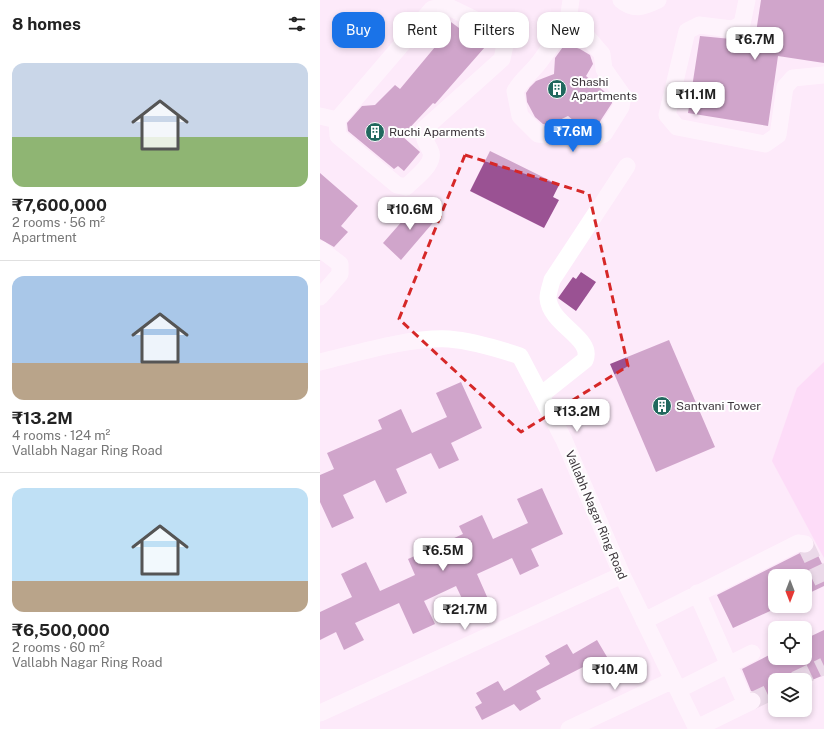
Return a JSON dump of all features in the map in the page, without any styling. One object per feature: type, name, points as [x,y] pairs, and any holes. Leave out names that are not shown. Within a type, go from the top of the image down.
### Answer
[{"type":"street","points":[[569,12],[571,0]]},
{"type":"street","points":[[621,0],[629,6],[645,7],[658,0]]},
{"type":"street","points":[[747,0],[742,24],[732,29],[699,25],[687,31],[667,115],[677,127],[765,144],[778,135],[785,87],[792,78],[824,75]]},
{"type":"street","points":[[447,6],[502,34],[505,44],[502,59],[424,129],[423,137],[432,154],[431,162],[406,187],[397,185],[338,136],[337,120],[432,9],[447,6]]},
{"type":"street","points":[[567,26],[589,39],[602,54],[604,69],[623,96],[621,106],[604,134],[591,140],[538,134],[520,116],[515,92],[521,80],[537,66],[557,35],[567,26]]},
{"type":"street","points":[[320,116],[337,120]]},
{"type":"street","points":[[540,395],[585,360],[588,354],[586,346],[556,318],[548,297],[552,280],[627,166]]},
{"type":"street","points":[[320,249],[340,264],[340,274],[320,297]]},
{"type":"street","name":"Vallabh Nagar Ring Road","points":[[320,362],[403,343],[448,339],[484,345],[520,356],[564,440],[622,575],[697,729]]},
{"type":"street","points":[[644,621],[798,543],[805,544]]},
{"type":"street","points":[[320,713],[622,575]]},
{"type":"street","points":[[697,594],[729,665],[749,702],[697,729]]},
{"type":"street","points":[[569,729],[729,665],[752,652]]},
{"type":"highlighted area","points":[[465,155],[589,194],[628,366],[521,432],[399,319]]},
{"type":"shaded area","points":[[824,362],[824,558],[772,461],[797,388]]},
{"type":"building","points":[[761,0],[824,0],[824,63],[778,56],[768,126],[688,113],[700,36],[731,39],[739,36],[755,39]]},
{"type":"building","points":[[451,22],[459,28],[459,48],[484,48],[435,104],[433,103],[402,136],[420,152],[404,171],[398,166],[394,169],[348,131],[347,123],[362,106],[375,105],[395,85],[400,89],[434,48],[451,48]]},
{"type":"building","name":"Shashi Apartments","points":[[562,48],[577,48],[590,55],[593,64],[586,76],[612,98],[612,103],[597,126],[589,130],[584,129],[568,116],[549,125],[543,124],[535,117],[527,102],[526,93],[536,81],[554,74],[555,58]]},
{"type":"building","points":[[490,151],[559,185],[553,197],[559,200],[544,228],[470,191]]},
{"type":"building","points":[[320,173],[358,206],[341,226],[348,232],[334,247],[320,239]]},
{"type":"building","points":[[419,202],[437,218],[401,260],[383,243]]},
{"type":"building","points":[[581,272],[596,282],[576,311],[558,298],[573,277],[576,279]]},
{"type":"building","name":"Santvani Tower","points":[[669,340],[715,447],[656,472],[610,364]]},
{"type":"building","points":[[461,382],[482,428],[451,443],[459,460],[439,469],[431,453],[396,469],[407,493],[386,503],[375,480],[343,495],[354,518],[332,528],[320,502],[320,475],[334,469],[327,453],[382,429],[378,420],[401,409],[412,433],[447,417],[436,393]]},
{"type":"building","points":[[542,488],[563,534],[531,549],[539,566],[520,575],[512,558],[477,574],[488,599],[467,609],[456,586],[424,601],[435,624],[413,634],[399,603],[355,623],[364,640],[344,650],[336,632],[320,640],[320,612],[352,597],[341,574],[366,562],[380,591],[415,575],[408,559],[463,534],[459,526],[482,515],[493,539],[528,523],[517,499]]},
{"type":"building","points":[[814,547],[824,568],[824,586],[812,592],[812,569],[768,569],[800,553],[809,553]]},
{"type":"building","points":[[768,569],[768,612],[733,628],[717,595]]},
{"type":"building","points":[[824,630],[824,675],[812,680],[812,673],[768,673],[768,700],[762,703],[761,697],[758,693],[751,691],[742,669],[768,656],[768,665],[812,665],[812,636]]},
{"type":"building","points":[[597,640],[610,662],[589,675],[587,665],[536,691],[541,699],[520,711],[514,704],[482,720],[475,707],[482,703],[476,693],[498,681],[504,691],[550,664],[545,656],[567,644],[573,654]]},
{"type":"tunnel","points":[[805,544],[824,584]]},
{"type":"tunnel","points":[[810,673],[824,666]]},
{"type":"tunnel","points":[[752,701],[768,693]]},
{"type":"place","name":"Shashi Apartments","points":[[557,89]]},
{"type":"place","name":"Ruchi Aparments","points":[[375,132]]},
{"type":"place","name":"Santvani Tower","points":[[662,406]]}]
